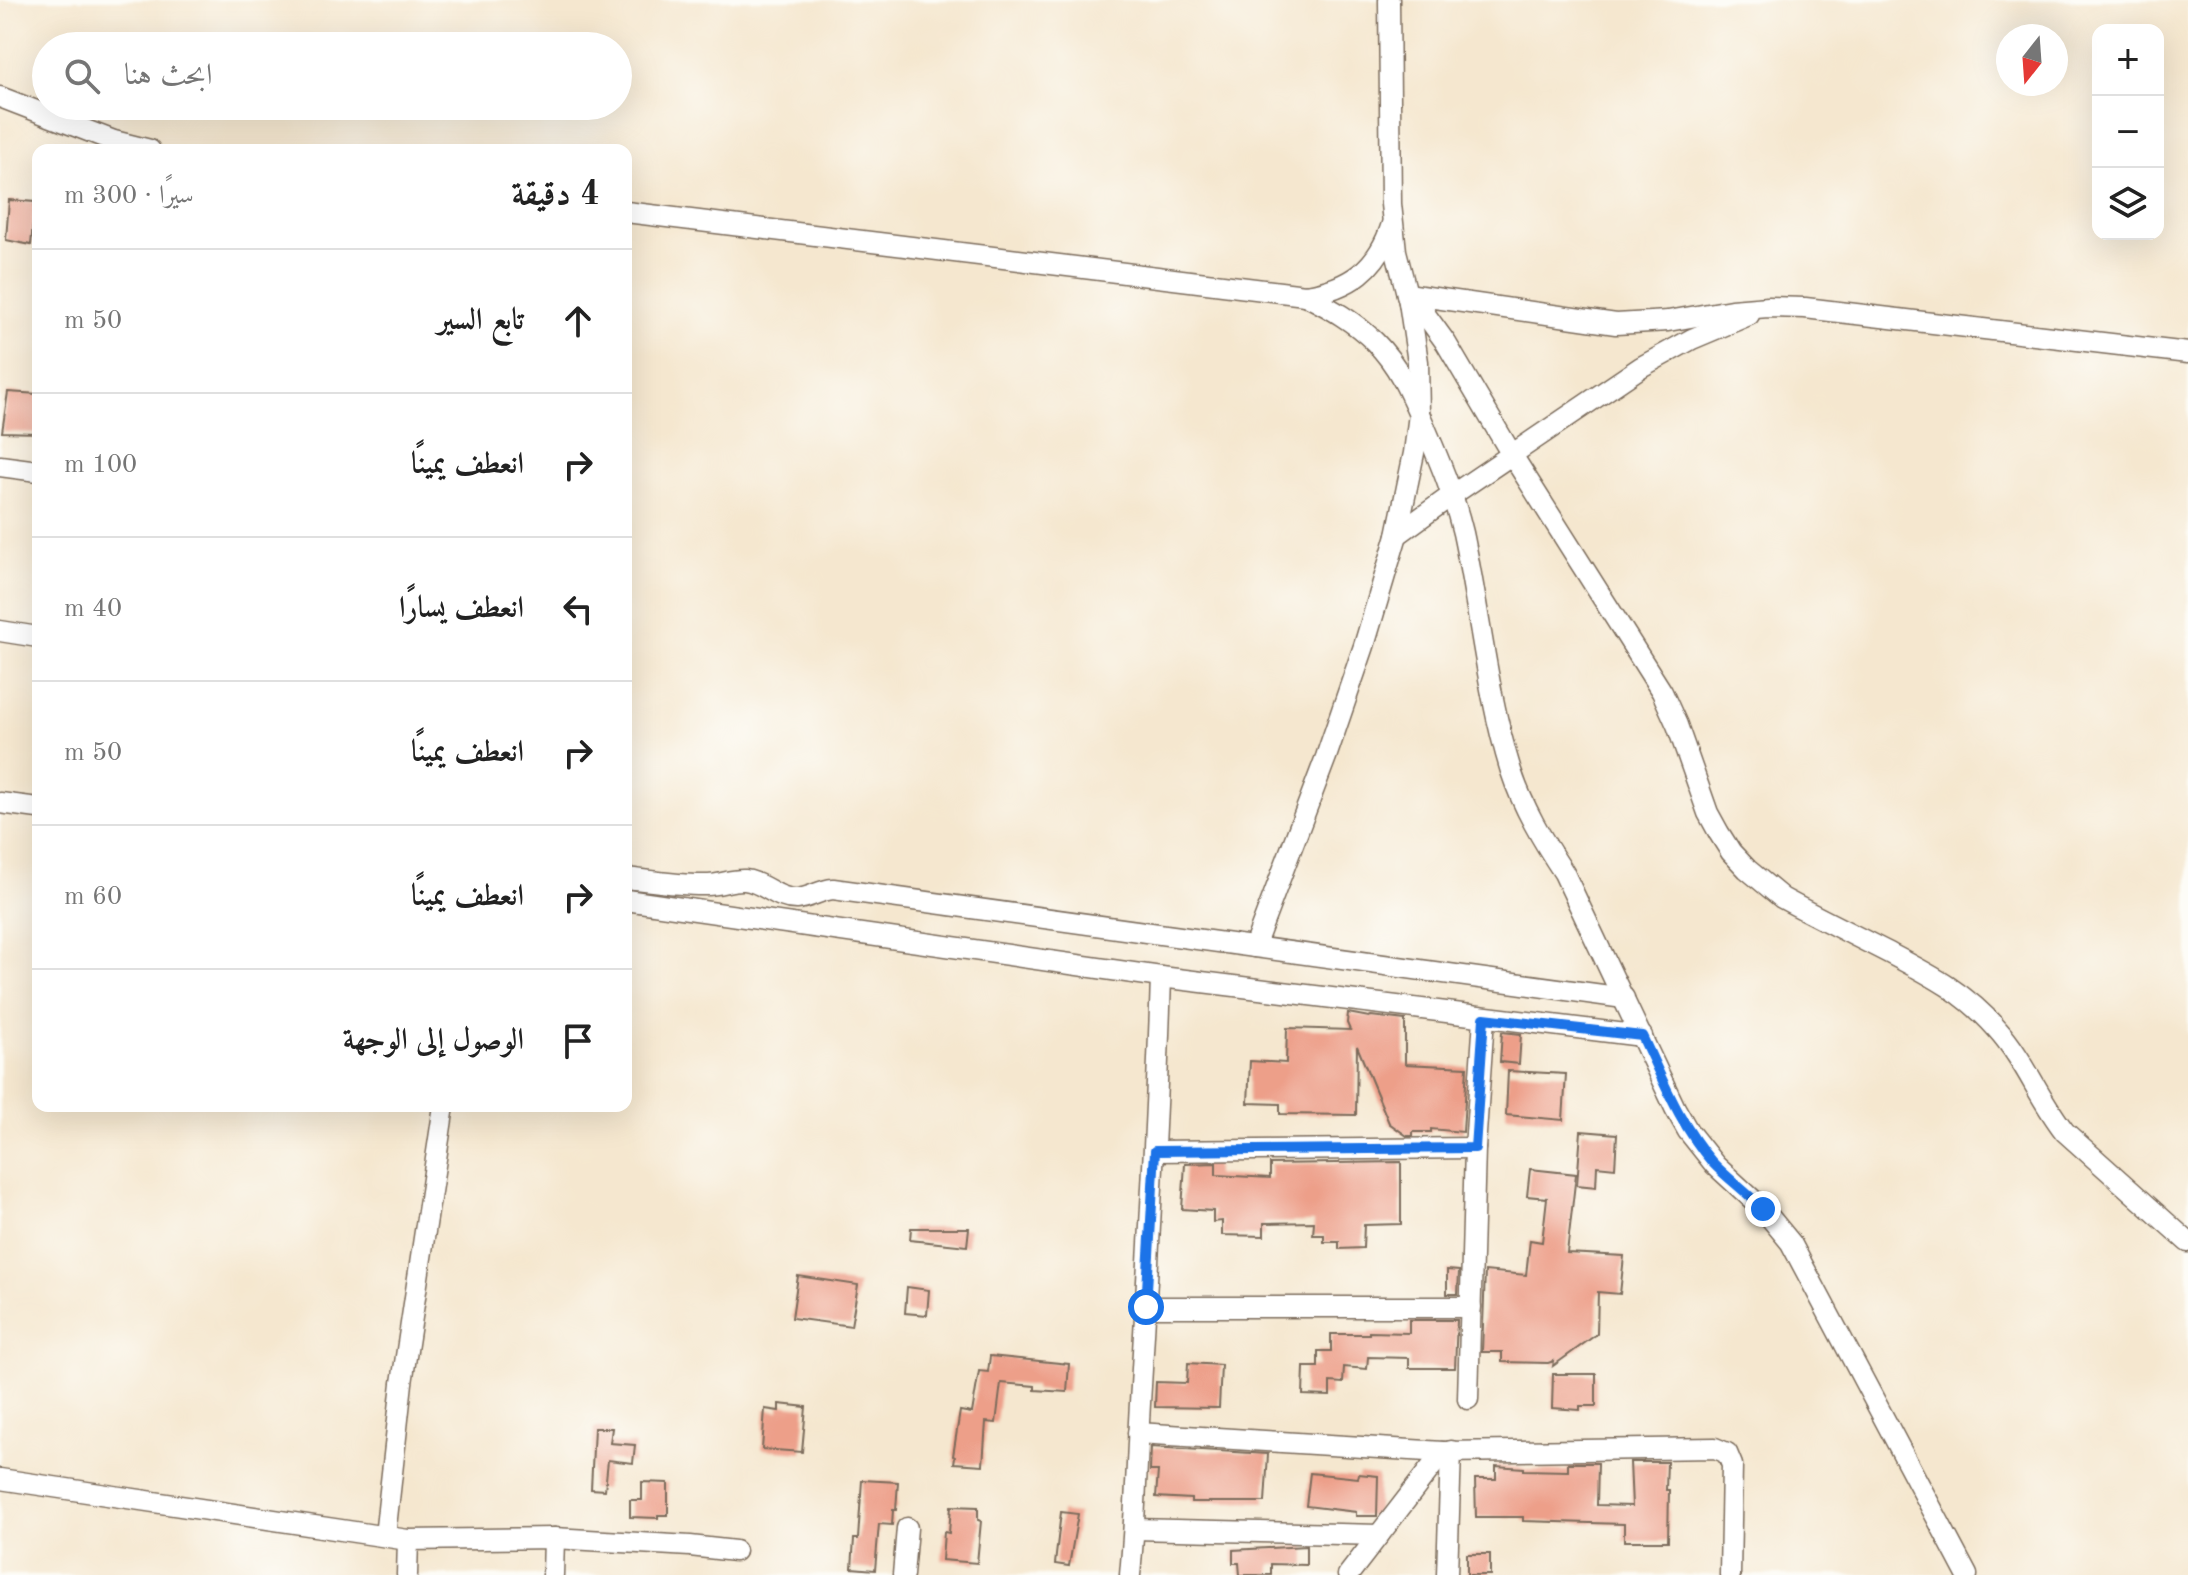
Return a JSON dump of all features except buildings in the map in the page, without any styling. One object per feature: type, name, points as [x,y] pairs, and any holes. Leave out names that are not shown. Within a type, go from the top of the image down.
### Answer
[{"type":"street","points":[[1254,947],[1326,757],[1364,646],[1397,535],[1414,453],[1419,414],[1418,362],[1392,224],[1389,0]]},
{"type":"street","points":[[0,97],[32,109]]},
{"type":"street","points":[[60,120],[126,144]]},
{"type":"street","points":[[632,213],[1305,295],[1334,289],[1360,274],[1380,252],[1392,224]]},
{"type":"street","points":[[1305,295],[1343,316],[1376,344],[1395,366],[1410,391],[1452,495],[1498,720],[1512,774],[1534,825],[1564,873],[1688,1131],[1715,1165],[1763,1209],[1791,1243],[1967,1575]]},
{"type":"street","points":[[1408,298],[1616,324],[1668,321],[1731,310],[1805,308],[2188,353]]},
{"type":"street","points":[[1408,298],[1425,314],[1446,343],[1512,455],[1662,692],[1686,747],[1708,813],[1731,852],[1764,885],[1782,898],[1929,973],[1961,994],[2000,1032],[2017,1054],[2049,1112],[2065,1132],[2188,1242]]},
{"type":"street","points":[[1397,535],[1641,367],[1723,325],[1768,307]]},
{"type":"street","points":[[0,466],[32,470]]},
{"type":"street","points":[[0,631],[32,636]]},
{"type":"street","points":[[0,803],[32,807]]},
{"type":"street","points":[[632,879],[706,886],[748,880],[788,898],[804,898],[833,889],[1624,998]]},
{"type":"street","points":[[632,901],[1161,977],[1642,1036]]},
{"type":"street","points":[[1130,1575],[1155,1151],[1161,977]]},
{"type":"street","points":[[1468,1399],[1475,1148],[1484,1018]]},
{"type":"street","points":[[385,1536],[407,1352],[443,1112]]},
{"type":"street","points":[[1155,1151],[1475,1148]]},
{"type":"street","points":[[1146,1307],[1471,1307]]},
{"type":"street","points":[[1138,1433],[1447,1451],[1715,1448],[1727,1453],[1732,1465],[1730,1575]]},
{"type":"street","points":[[1348,1575],[1447,1451]]},
{"type":"street","points":[[1447,1451],[1447,1575]]},
{"type":"street","points":[[0,1479],[408,1540],[554,1538],[735,1551]]},
{"type":"street","points":[[903,1575],[907,1528]]},
{"type":"street","points":[[1134,1529],[1379,1535]]},
{"type":"street","points":[[553,1575],[554,1538]]},
{"type":"street","points":[[407,1575],[408,1540]]},
{"type":"route","points":[[1146,1307],[1155,1151],[1475,1148],[1484,1018],[1642,1036],[1688,1131],[1715,1165],[1763,1209]]}]
